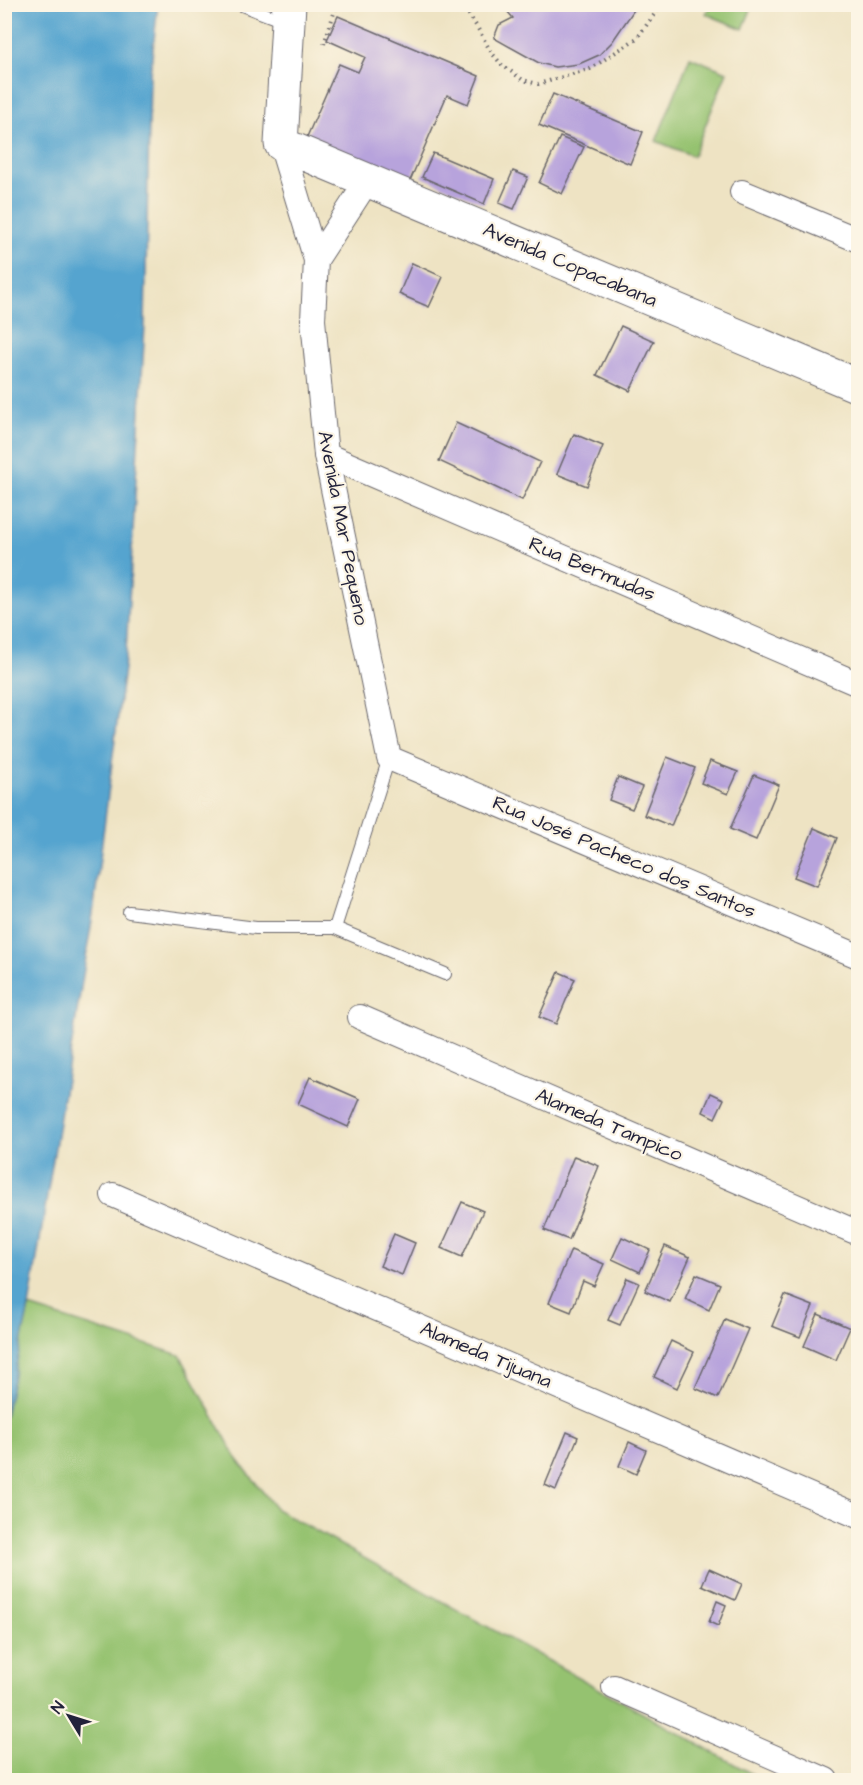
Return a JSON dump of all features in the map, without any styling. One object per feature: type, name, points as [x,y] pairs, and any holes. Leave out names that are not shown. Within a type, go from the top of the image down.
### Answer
[{"type":"street","points":[[280,144],[288,14]]},
{"type":"street","name":"Avenida Copacabana","points":[[280,144],[858,386]]},
{"type":"street","name":"Avenida Mar Pequeno","points":[[280,144],[316,260],[313,320],[326,455],[388,758]]},
{"type":"street","points":[[316,260],[368,180]]},
{"type":"street","points":[[742,192],[858,240]]},
{"type":"street","name":"Rua Bermudas","points":[[326,455],[858,684]]},
{"type":"street","name":"Rua José Pacheco dos Santos","points":[[388,758],[858,956]]},
{"type":"street","name":"Alameda Tampico","points":[[360,1017],[858,1233]]},
{"type":"street","name":"Alameda Tijuana","points":[[113,1195],[858,1516]]},
{"type":"street","points":[[614,1687],[826,1780]]},
{"type":"lane","points":[[239,4],[288,14]]},
{"type":"lane","points":[[335,928],[388,758]]},
{"type":"lane","points":[[129,912],[256,928],[335,928],[445,974]]},
{"type":"path","points":[[324,44],[336,4]]},
{"type":"path","points":[[462,4],[491,52],[502,64],[523,80],[538,84],[590,69],[600,63],[637,38],[660,4]]},
{"type":"green space","points":[[710,4],[753,5],[743,29],[706,14]]},
{"type":"green space","points":[[690,57],[727,72],[693,156],[656,141]]},
{"type":"green space","points":[[29,1307],[180,1355],[236,1457],[276,1509],[763,1780],[5,1780],[4,1416]]},
{"type":"water","points":[[5,4],[158,5],[150,75],[145,325],[126,652],[93,914],[29,1307],[5,1416]]},
{"type":"building","points":[[501,4],[638,4],[612,42],[599,55],[579,64],[555,67],[539,63],[494,38],[499,25],[513,18]]},
{"type":"building","points":[[338,16],[479,76],[468,104],[447,95],[409,183],[306,139],[339,64],[358,72],[365,57],[327,40]]},
{"type":"building","points":[[553,94],[643,132],[630,164],[539,125]]},
{"type":"building","points":[[560,137],[584,147],[562,194],[539,183]]},
{"type":"building","points":[[433,153],[494,179],[484,204],[422,177]]},
{"type":"building","points":[[513,171],[528,177],[514,209],[499,203]]},
{"type":"building","points":[[412,263],[443,277],[429,307],[399,294]]},
{"type":"building","points":[[621,326],[654,341],[630,391],[597,375]]},
{"type":"building","points":[[456,423],[540,462],[522,500],[439,461]]},
{"type":"building","points":[[574,434],[603,446],[587,486],[557,474]]},
{"type":"building","points":[[667,757],[695,768],[671,826],[644,815]]},
{"type":"building","points":[[710,761],[738,772],[728,794],[701,783]]},
{"type":"building","points":[[754,775],[779,785],[756,840],[730,829]]},
{"type":"building","points":[[618,777],[642,787],[632,809],[609,800]]},
{"type":"building","points":[[814,828],[837,838],[817,886],[794,877]]},
{"type":"building","points":[[559,972],[575,979],[556,1024],[539,1017]]},
{"type":"building","points":[[310,1077],[360,1099],[348,1127],[298,1104]]},
{"type":"building","points":[[711,1093],[724,1099],[715,1118],[703,1112]]},
{"type":"building","points":[[574,1156],[599,1166],[569,1240],[544,1230]]},
{"type":"building","points":[[462,1202],[483,1211],[462,1257],[441,1248]]},
{"type":"building","points":[[394,1234],[415,1243],[402,1275],[380,1266]]},
{"type":"building","points":[[622,1237],[650,1250],[640,1272],[612,1259]]},
{"type":"building","points":[[665,1246],[690,1257],[670,1302],[645,1291]]},
{"type":"building","points":[[571,1250],[604,1264],[594,1286],[583,1281],[571,1312],[549,1303]]},
{"type":"building","points":[[696,1274],[720,1284],[709,1310],[685,1299]]},
{"type":"building","points":[[627,1278],[639,1283],[620,1325],[608,1320]]},
{"type":"building","points":[[785,1295],[813,1306],[800,1337],[772,1326]]},
{"type":"building","points":[[818,1314],[850,1328],[836,1360],[804,1346]]},
{"type":"building","points":[[725,1319],[748,1329],[718,1398],[695,1388]]},
{"type":"building","points":[[671,1341],[694,1352],[677,1388],[654,1377]]},
{"type":"building","points":[[567,1432],[578,1437],[556,1490],[545,1485]]},
{"type":"building","points":[[629,1442],[646,1450],[636,1474],[619,1466]]},
{"type":"building","points":[[709,1569],[742,1584],[735,1600],[702,1585]]},
{"type":"building","points":[[717,1601],[726,1605],[718,1626],[709,1622]]}]
